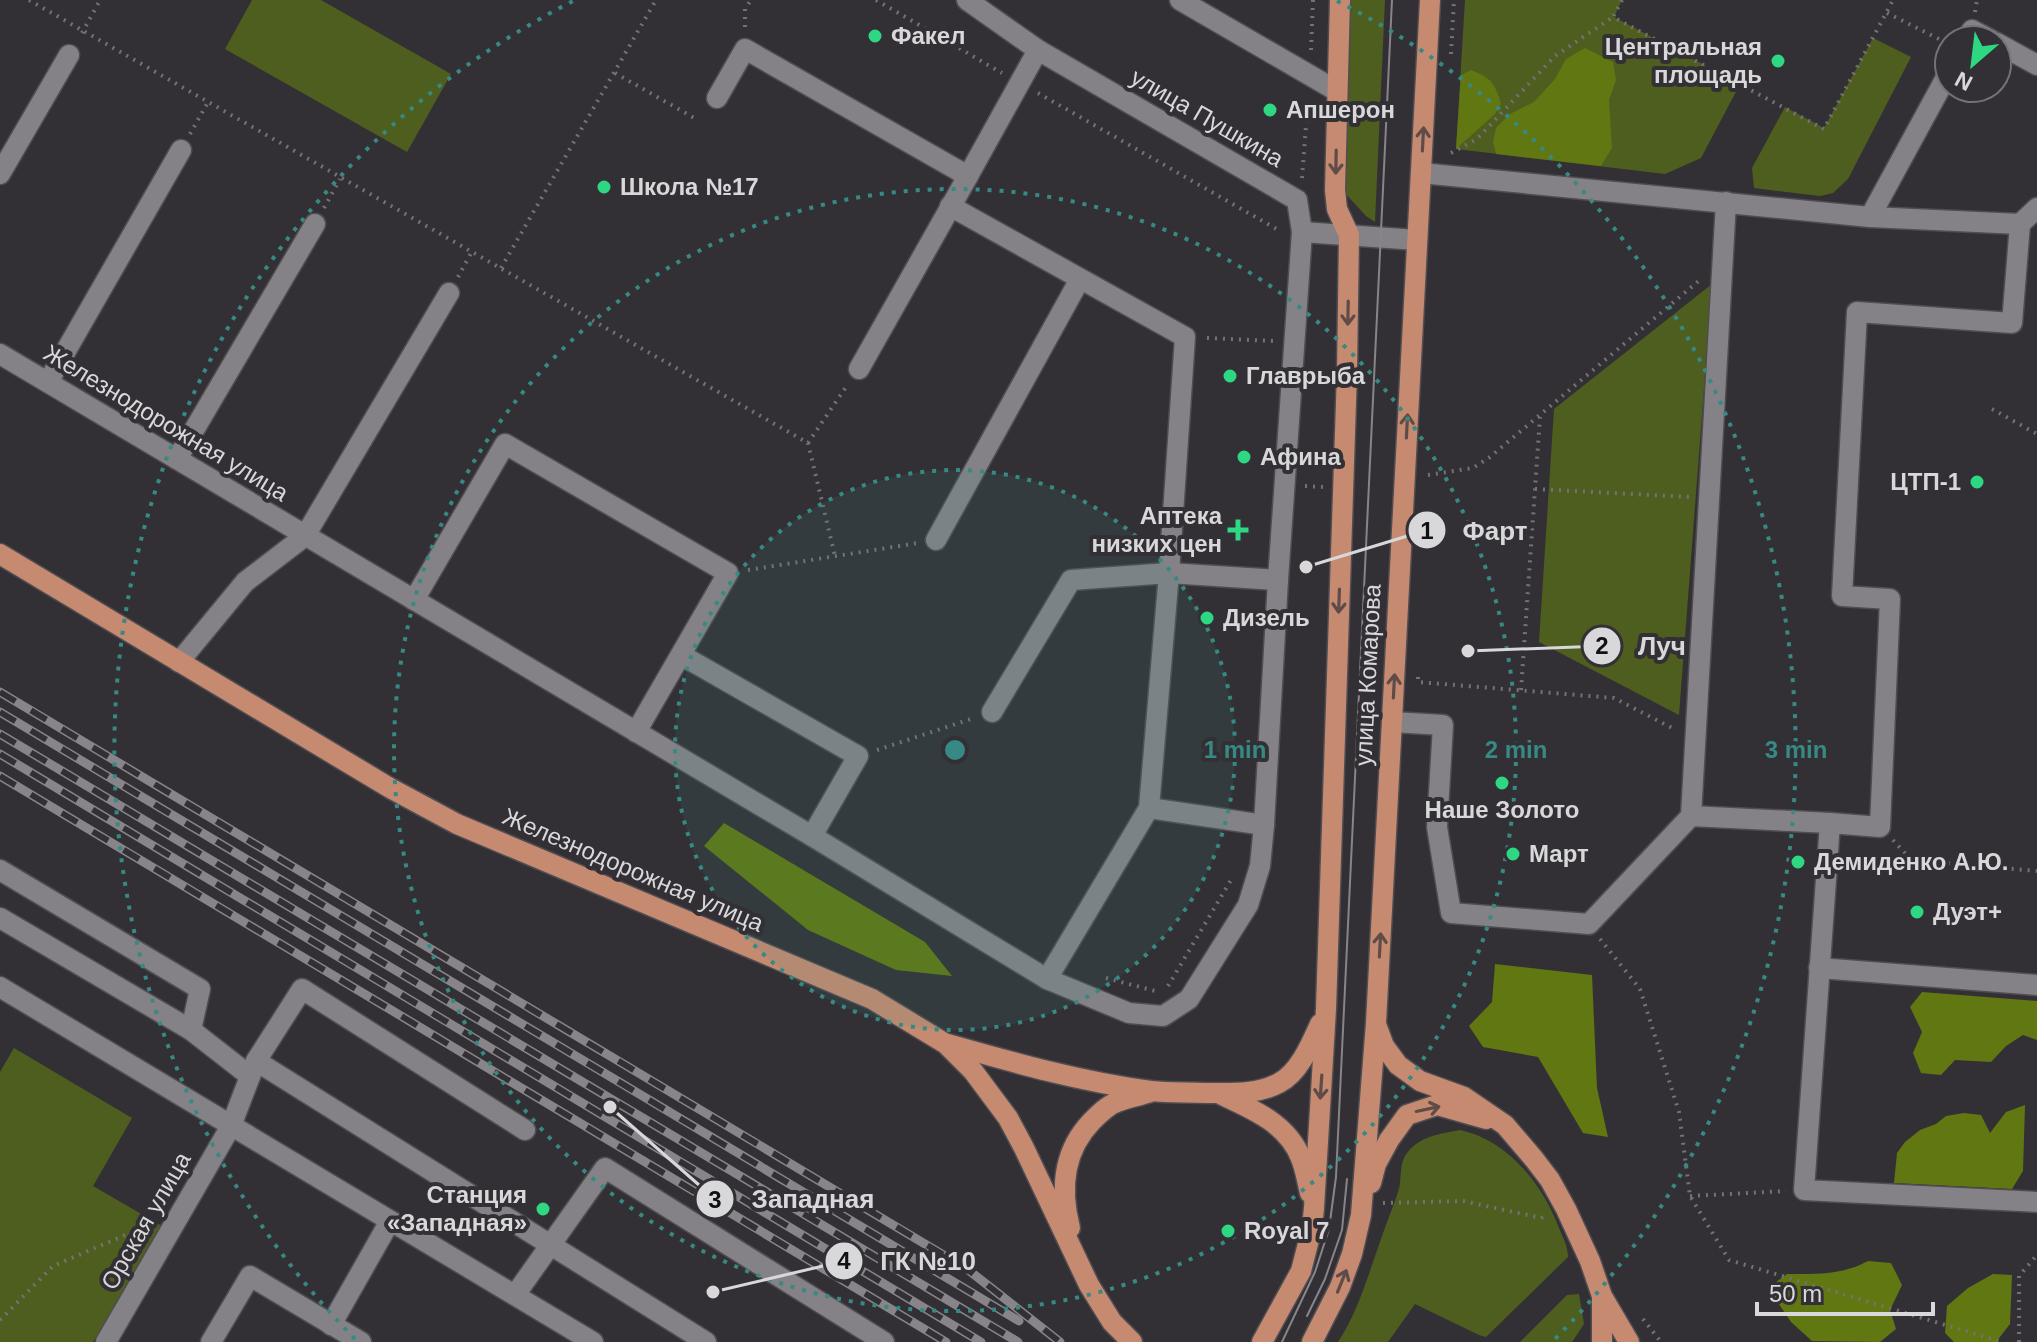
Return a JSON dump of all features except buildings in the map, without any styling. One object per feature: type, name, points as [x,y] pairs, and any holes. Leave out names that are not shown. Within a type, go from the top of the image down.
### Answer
[{"type":"main road","name":"улица Комарова","points":[[1267,1335],[1301,1271],[1312,1228],[1326,1009],[1349,235],[1337,209],[1335,190],[1340,0]]},
{"type":"main road","name":"улица Комарова","points":[[1312,1342],[1340,1287],[1361,1215],[1376,1023],[1430,0]]},
{"type":"main road","name":"Железнодорожная улица","points":[[0,554],[390,788],[457,824],[872,999],[946,1044],[973,1071],[1008,1118],[1089,1285],[1112,1322],[1132,1342]]},
{"type":"main road","points":[[946,1044],[1034,1069],[1154,1091],[1258,1091],[1282,1082],[1307,1055],[1326,1009]]},
{"type":"main road","points":[[1376,1023],[1384,1046],[1398,1065],[1420,1081],[1464,1097],[1505,1125],[1550,1180],[1590,1261],[1602,1296],[1629,1342]]},
{"type":"main road","points":[[1089,1285],[1066,1211],[1064,1178],[1069,1155],[1082,1132],[1115,1102],[1154,1091]]},
{"type":"main road","points":[[1217,1093],[1255,1110],[1286,1133],[1300,1156],[1314,1208]]},
{"type":"main road","points":[[1361,1215],[1376,1164],[1407,1115],[1437,1105],[1505,1125]]},
{"type":"main road","points":[[1602,1296],[1602,1342]]},
{"type":"street","name":"улица Пушкина","points":[[967,0],[1038,50],[1297,200],[1302,232]]},
{"type":"street","points":[[1180,0],[1215,10],[1310,76],[1337,91]]},
{"type":"street","points":[[717,98],[745,49],[968,176]]},
{"type":"street","points":[[859,369],[1038,50]]},
{"type":"street","points":[[2013,52],[2037,65]]},
{"type":"street","points":[[0,174],[69,55]]},
{"type":"street","points":[[1870,217],[1933,101]]},
{"type":"street","points":[[48,382],[181,150]]},
{"type":"street","points":[[1421,173],[1870,217],[2020,224]]},
{"type":"street","points":[[1392,722],[1443,725],[1437,827],[1451,913],[1589,924],[1691,816],[1726,202]]},
{"type":"street","points":[[950,206],[1185,337],[1149,808],[1047,979],[1129,1013],[1163,1016],[1189,999],[1248,905],[1260,866],[1302,232],[1417,240]]},
{"type":"street","points":[[1691,816],[1880,827],[1890,599],[1842,596],[1857,312],[2012,323],[2020,224],[2037,208]]},
{"type":"street","points":[[177,459],[315,224]]},
{"type":"street","points":[[936,540],[1080,279]]},
{"type":"street","points":[[179,662],[245,582],[305,536],[449,293]]},
{"type":"street","name":"Железнодорожная улица","points":[[0,354],[1047,979]]},
{"type":"street","points":[[414,600],[505,444],[728,573],[636,732]]},
{"type":"street","points":[[992,712],[1071,580],[1169,573],[1278,580]]},
{"type":"street","points":[[681,655],[858,756],[812,836]]},
{"type":"street","points":[[1149,808],[1264,825]]},
{"type":"street","points":[[1830,823],[1804,1190],[2037,1202]]},
{"type":"street","points":[[0,870],[200,989],[191,1030]]},
{"type":"street","points":[[0,918],[551,1246],[706,1342]]},
{"type":"street","points":[[1819,968],[2037,985]]},
{"type":"street","points":[[0,987],[593,1342]]},
{"type":"street","name":"Орская улица","points":[[106,1342],[231,1126],[253,1068],[302,989],[525,1130]]},
{"type":"street","points":[[515,1295],[605,1168],[884,1342]]},
{"type":"street","points":[[331,1325],[390,1221]]},
{"type":"street","points":[[211,1342],[250,1276],[361,1342]]},
{"type":"path","points":[[29,0],[808,443],[835,556]]},
{"type":"path","points":[[82,31],[100,0]]},
{"type":"path","points":[[501,268],[656,0]]},
{"type":"path","points":[[745,9],[751,0]]},
{"type":"path","points":[[876,0],[1281,232],[1297,200],[1304,168],[1313,0]]},
{"type":"path","points":[[1451,63],[1454,0]]},
{"type":"path","points":[[1444,175],[1445,156],[1477,139],[1555,56],[1613,17],[1622,0]]},
{"type":"path","points":[[1613,17],[1824,129],[1893,0]]},
{"type":"path","points":[[1886,12],[1933,36]]},
{"type":"path","points":[[614,73],[696,119]]},
{"type":"path","points":[[181,150],[208,103]]},
{"type":"path","points":[[315,224],[340,179]]},
{"type":"path","points":[[1428,475],[1473,468],[1490,457],[1722,262]]},
{"type":"path","points":[[1185,337],[1274,341]]},
{"type":"path","points":[[808,443],[859,369]]},
{"type":"path","points":[[1992,409],[2037,434]]},
{"type":"path","points":[[1521,690],[1540,414]]},
{"type":"path","points":[[1535,489],[1709,498]]},
{"type":"path","points":[[728,573],[936,540]]},
{"type":"path","points":[[1419,666],[1418,682],[1614,698],[1695,740]]},
{"type":"path","points":[[858,756],[992,712]]},
{"type":"path","points":[[1880,827],[1911,860],[2037,871]]},
{"type":"path","points":[[1102,977],[1163,993],[1231,880]]},
{"type":"path","points":[[1589,924],[1640,989],[1679,1112],[1690,1196],[1729,1260],[2002,1342]]},
{"type":"path","points":[[1690,1196],[1804,1190]]},
{"type":"path","points":[[1383,1203],[1463,1201],[1541,1218],[1566,1209]]},
{"type":"path","points":[[0,1320],[53,1266],[137,1230],[169,1233]]},
{"type":"path","points":[[2019,1342],[2019,1276],[2037,1255]]},
{"type":"green space","points":[[252,0],[321,0],[451,74],[407,152],[225,49]]},
{"type":"green space","points":[[1348,0],[1385,0],[1375,222],[1344,192]]},
{"type":"green space","points":[[1465,0],[1622,0],[1614,17],[1740,84],[1701,158],[1665,174],[1456,149]]},
{"type":"green space","points":[[1873,38],[1911,57],[1848,179],[1833,193],[1820,196],[1754,188],[1752,168],[1785,107],[1824,128]]},
{"type":"green space","points":[[1585,48],[1613,62],[1616,80],[1609,100],[1612,148],[1601,166],[1496,154],[1493,142],[1496,128],[1510,114],[1534,102],[1555,79],[1566,59]]},
{"type":"green space","points":[[1471,70],[1491,82],[1501,104],[1495,114],[1456,149],[1461,75]]},
{"type":"green space","points":[[1712,284],[1679,715],[1539,642],[1554,409]]},
{"type":"green space","points":[[724,823],[925,942],[952,976],[896,970],[808,930],[704,846]]},
{"type":"green space","points":[[1495,964],[1592,975],[1597,1088],[1608,1137],[1583,1133],[1538,1057],[1483,1047],[1469,1026],[1492,1002]]},
{"type":"green space","points":[[1922,992],[2037,1001],[2037,1040],[2023,1035],[2006,1046],[1991,1062],[1955,1060],[1941,1075],[1921,1073],[1913,1053],[1922,1032],[1910,1007]]},
{"type":"green space","points":[[14,1048],[132,1118],[93,1186],[162,1226],[93,1342],[0,1342],[0,1072]]},
{"type":"green space","points":[[2025,1105],[2023,1171],[2012,1189],[1894,1183],[1897,1153],[1920,1130],[1946,1116],[1964,1113],[1981,1115],[1990,1133],[2006,1112]]},
{"type":"green space","points":[[1460,1130],[1496,1145],[1519,1164],[1553,1214],[1568,1257],[1486,1337],[1415,1304],[1388,1342],[1338,1342],[1367,1279],[1398,1192],[1405,1156],[1423,1140]]},
{"type":"green space","points":[[1868,1261],[1891,1263],[1902,1285],[1890,1310],[1896,1329],[1880,1342],[1812,1341],[1791,1322],[1768,1288],[1787,1274],[1839,1271]]},
{"type":"green space","points":[[1993,1274],[2012,1275],[2010,1324],[1996,1342],[1954,1342],[1945,1333],[1947,1306],[1968,1288]]},
{"type":"green space","points":[[1579,1294],[1584,1324],[1572,1342],[1520,1342],[1567,1295]]},
{"type":"tram line","points":[[1282,1342],[1315,1272],[1329,1229],[1336,1177],[1392,0]]},
{"type":"tram line","points":[[1307,1316],[1325,1279],[1342,1230],[1347,1179]]},
{"type":"railway","points":[[0,692],[967,1269],[1060,1342]]},
{"type":"railway","points":[[0,712],[1019,1321]]},
{"type":"railway","points":[[0,734],[1018,1342]]},
{"type":"railway","points":[[0,754],[981,1342]]},
{"type":"railway","points":[[0,776],[946,1342]]},
{"type":"place","name":"Факел","points":[[875,36]]},
{"type":"place","name":"Центральная площадь","points":[[1778,61]]},
{"type":"place","name":"Апшерон","points":[[1270,110]]},
{"type":"place","name":"Школа №17","points":[[604,187]]},
{"type":"place","name":"Главрыба","points":[[1230,376]]},
{"type":"place","name":"Афина","points":[[1244,457]]},
{"type":"place","name":"ЦТП-1","points":[[1977,482]]},
{"type":"place","name":"Аптека низких цен","points":[[1238,530]]},
{"type":"place","name":"Фарт","points":[[1306,567]]},
{"type":"place","name":"Дизель","points":[[1207,618]]},
{"type":"place","name":"Луч","points":[[1468,651]]},
{"type":"place","name":"Наше Золото","points":[[1502,783]]},
{"type":"place","name":"Март","points":[[1513,854]]},
{"type":"place","name":"Демиденко А.Ю.","points":[[1798,862]]},
{"type":"place","name":"Дуэт+","points":[[1917,912]]},
{"type":"place","name":"Западная","points":[[610,1107]]},
{"type":"place","name":"Станция «Западная»","points":[[543,1209]]},
{"type":"place","name":"Royal 7","points":[[1228,1231]]},
{"type":"place","name":"ГК №10","points":[[713,1292]]}]
